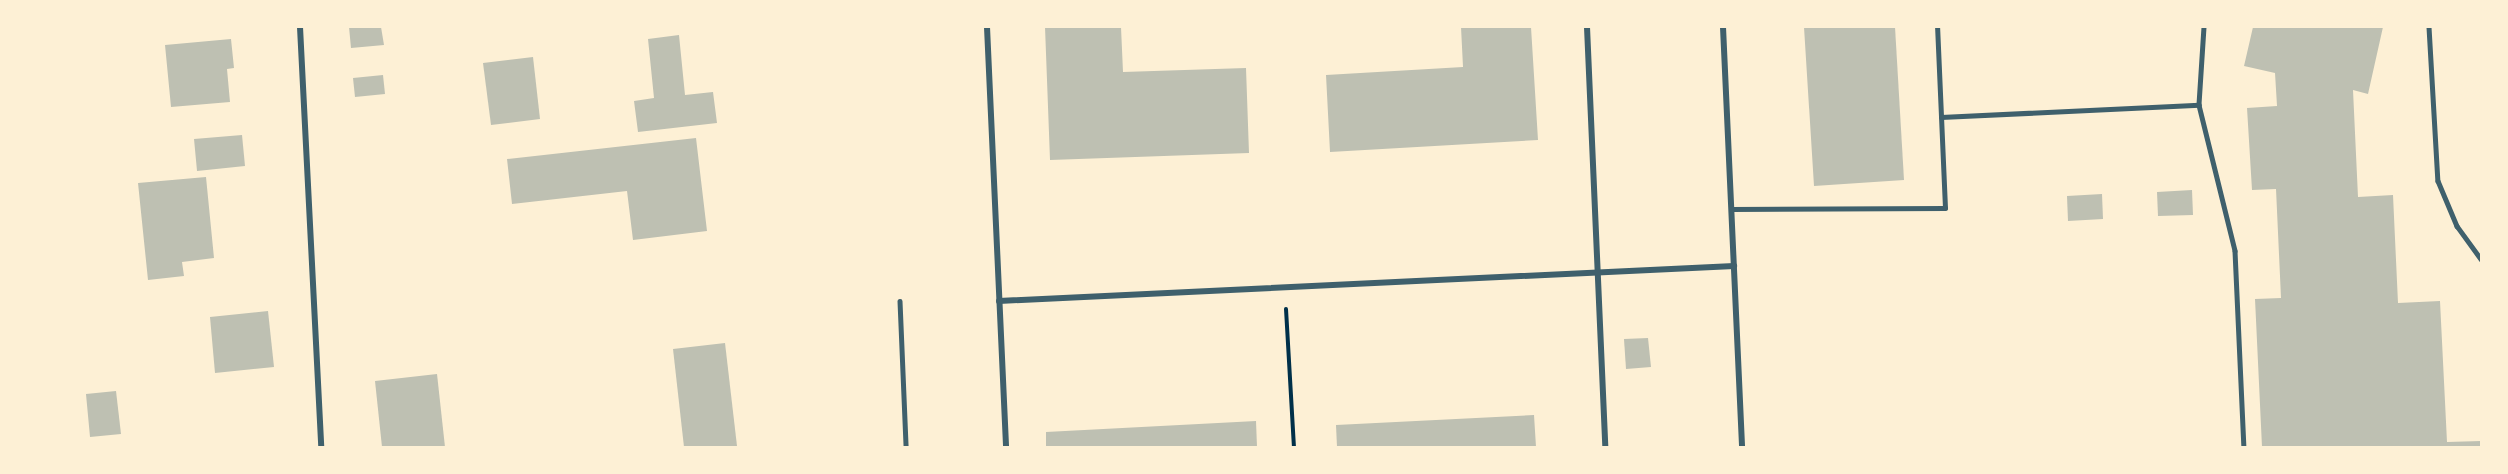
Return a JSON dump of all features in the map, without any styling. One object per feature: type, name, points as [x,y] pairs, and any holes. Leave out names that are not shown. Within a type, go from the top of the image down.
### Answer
[{"type":"street","points":[[300,27],[321,447]]},
{"type":"street","points":[[987,27],[1006,447]]},
{"type":"street","points":[[1587,27],[1605,447]]},
{"type":"street","points":[[1723,27],[1742,447]]},
{"type":"street","points":[[999,301],[1734,266]]},
{"type":"lane","points":[[1731,210],[1945,208],[1937,27]]},
{"type":"lane","points":[[2205,27],[2199,105],[2235,250],[2244,447]]},
{"type":"lane","points":[[2428,27],[2438,181],[2457,226],[2481,259]]},
{"type":"lane","points":[[1941,117],[2199,105]]},
{"type":"lane","points":[[900,301],[906,447]]},
{"type":"path","points":[[1285,287],[1294,447]]},
{"type":"building","points":[[349,27],[381,27],[384,45],[351,48]]},
{"type":"building","points":[[1045,27],[1121,27],[1123,72],[1246,68],[1249,153],[1050,160]]},
{"type":"building","points":[[1461,27],[1531,27],[1538,140],[1330,152],[1326,75],[1463,67]]},
{"type":"building","points":[[1804,27],[1895,27],[1904,180],[1814,186]]},
{"type":"building","points":[[2253,27],[2383,27],[2368,94],[2353,90],[2358,197],[2393,195],[2398,303],[2440,301],[2447,442],[2481,441],[2481,447],[2262,447],[2255,299],[2281,298],[2276,189],[2252,190],[2247,108],[2277,106],[2275,73],[2244,66]]},
{"type":"building","points":[[679,35],[685,95],[713,92],[717,123],[638,132],[634,101],[654,98],[648,39]]},
{"type":"building","points":[[231,39],[234,68],[227,69],[230,102],[171,107],[165,45]]},
{"type":"building","points":[[533,57],[540,119],[491,125],[483,63]]},
{"type":"building","points":[[383,75],[385,94],[355,97],[353,78]]},
{"type":"building","points":[[242,135],[245,166],[197,171],[194,139]]},
{"type":"building","points":[[696,138],[707,231],[633,240],[627,191],[512,204],[507,159]]},
{"type":"building","points":[[206,177],[214,258],[182,262],[184,276],[148,280],[138,183]]},
{"type":"building","points":[[2192,190],[2193,215],[2158,216],[2157,192]]},
{"type":"building","points":[[2102,194],[2103,219],[2068,221],[2067,196]]},
{"type":"building","points":[[268,311],[274,367],[215,373],[210,317]]},
{"type":"building","points":[[1648,338],[1651,367],[1626,369],[1624,339]]},
{"type":"building","points":[[725,343],[737,446],[684,447],[673,349]]},
{"type":"building","points":[[437,374],[445,447],[382,447],[375,381]]},
{"type":"building","points":[[116,391],[121,434],[90,437],[86,394]]},
{"type":"building","points":[[1534,415],[1536,447],[1337,447],[1336,425]]},
{"type":"building","points":[[1256,421],[1257,447],[1046,447],[1046,432]]}]
